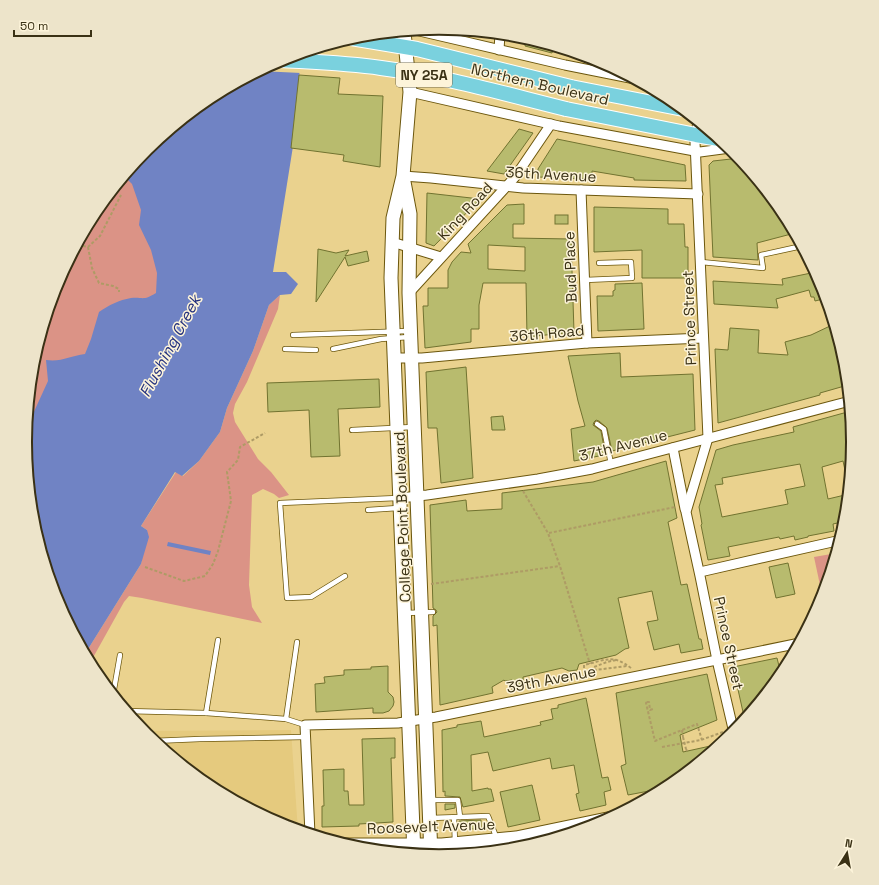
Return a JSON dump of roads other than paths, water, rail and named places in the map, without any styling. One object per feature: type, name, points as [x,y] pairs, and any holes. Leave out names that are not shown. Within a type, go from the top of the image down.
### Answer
[{"type":"main road","name":"College Point Boulevard","points":[[404,37],[410,92],[403,176],[393,218],[390,278],[414,849]]},
{"type":"main road","name":"Northern Boulevard","points":[[370,41],[417,49],[571,87],[669,106]]},
{"type":"main road","name":"Northern Boulevard","points":[[298,61],[344,64],[406,72],[454,81],[566,109],[709,137]]},
{"type":"main road","name":"College Point Boulevard","points":[[403,176],[410,214],[409,247],[411,334],[418,496],[428,612],[426,719],[431,850]]},
{"type":"main road","name":"Roosevelt Avenue","points":[[432,850],[455,844],[516,838],[578,825]]},
{"type":"street","name":"Northern Boulevard","points":[[437,35],[615,75]]},
{"type":"street","points":[[499,50],[500,39]]},
{"type":"street","points":[[410,92],[551,124],[695,151],[723,149]]},
{"type":"street","name":"King Road","points":[[410,293],[515,177],[551,124]]},
{"type":"street","name":"Prince Street","points":[[686,512],[708,438],[695,151],[697,127]]},
{"type":"street","name":"36th Avenue","points":[[403,176],[523,188],[698,194]]},
{"type":"street","name":"Bud Place","points":[[581,190],[587,343]]},
{"type":"street","name":"King Road","points":[[392,242],[441,257]]},
{"type":"street","name":"36th Road","points":[[394,358],[422,358],[587,343],[704,338]]},
{"type":"street","name":"37th Avenue","points":[[400,502],[418,496],[538,479],[592,469],[845,402]]},
{"type":"street","name":"Prince Street","points":[[673,448],[700,572],[717,660],[732,726]]},
{"type":"street","points":[[700,572],[835,541]]},
{"type":"street","name":"39th Avenue","points":[[305,725],[398,723],[426,719],[793,644]]},
{"type":"street","points":[[305,725],[310,828]]},
{"type":"lane","points":[[700,262],[763,268],[761,256],[797,247]]},
{"type":"lane","points":[[585,280],[632,278],[630,262],[599,263]]},
{"type":"lane","points":[[293,335],[411,334]]},
{"type":"lane","points":[[332,350],[393,335]]},
{"type":"lane","points":[[285,349],[316,350]]},
{"type":"lane","points":[[597,424],[604,429],[611,464]]},
{"type":"lane","points":[[352,430],[415,427]]},
{"type":"lane","points":[[368,510],[400,502]]},
{"type":"lane","points":[[345,576],[311,597],[287,598],[280,503],[400,502]]},
{"type":"lane","points":[[404,614],[428,612]]},
{"type":"lane","points":[[206,713],[218,640]]},
{"type":"lane","points":[[286,720],[296,642]]},
{"type":"lane","points":[[114,688],[120,655]]},
{"type":"lane","points":[[133,711],[206,713],[286,720],[305,725]]},
{"type":"lane","points":[[162,741],[305,737]]},
{"type":"lane","points":[[430,800],[458,800],[460,817]]},
{"type":"lane","points":[[430,818],[488,816],[497,840]]},
{"type":"lane","points":[[454,818],[455,844]]},
{"type":"water","name":"Flushing Creek","points":[[301,60],[294,140],[273,272],[286,272],[298,284],[291,294],[280,295],[269,305],[253,351],[227,408],[220,432],[199,461],[182,476],[175,472],[141,526],[147,530],[149,537],[141,564],[88,648],[74,623],[63,598],[46,548],[35,496],[32,442],[33,413],[48,381],[46,360],[61,360],[85,354],[99,312],[122,300],[131,298],[146,298],[156,293],[157,273],[151,250],[139,225],[141,210],[132,184],[128,180],[151,154],[191,119],[213,104],[259,77]]},
{"type":"water","points":[[168,542],[211,551],[210,555],[167,546]]}]
